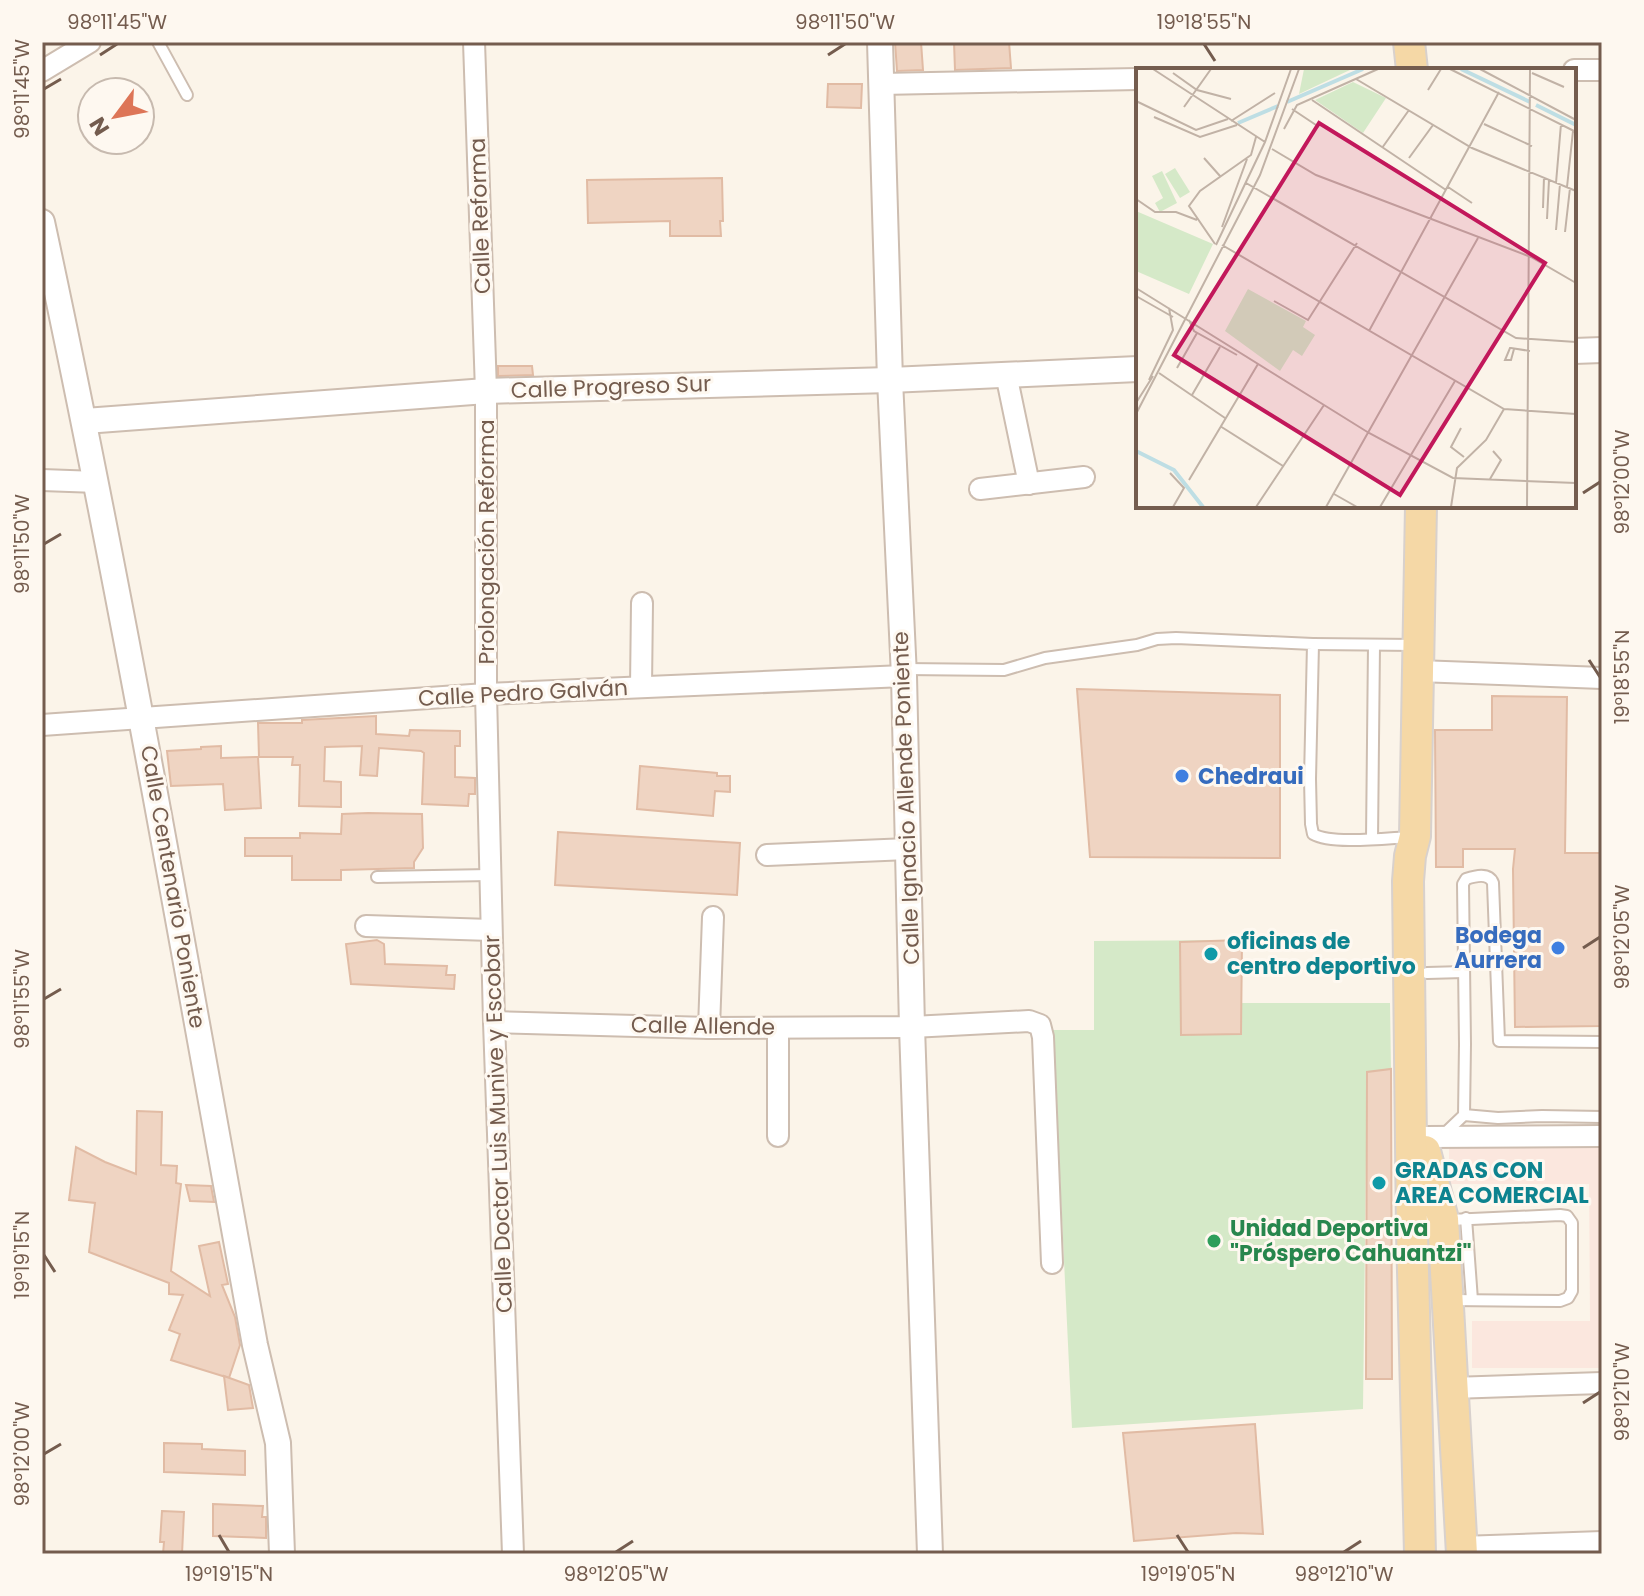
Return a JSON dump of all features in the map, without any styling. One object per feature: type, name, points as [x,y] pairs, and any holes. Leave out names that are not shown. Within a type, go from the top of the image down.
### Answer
[{"type":"main road","points":[[1409,42],[1412,68]]},
{"type":"main road","points":[[1421,508],[1415,836],[1408,881],[1437,1222],[1460,1300],[1438,1548]]},
{"type":"main road","points":[[1415,836],[1422,856],[1431,1142],[1437,1222],[1438,1548]]},
{"type":"street","points":[[42,71],[90,42]]},
{"type":"street","name":"Calle Reforma","points":[[474,42],[486,391]]},
{"type":"street","name":"Calle Ignacio Allende Poniente","points":[[880,42],[890,380],[904,673],[912,1027],[930,1554]]},
{"type":"street","points":[[1576,70],[1602,70]]},
{"type":"street","points":[[881,84],[1136,79]]},
{"type":"street","name":"Calle Centenario Poniente","points":[[42,222],[97,482],[255,1345],[278,1443],[282,1554]]},
{"type":"street","points":[[1576,351],[1602,350]]},
{"type":"street","name":"Calle Progreso Sur","points":[[85,421],[486,391],[890,380],[1136,369]]},
{"type":"street","points":[[1006,374],[1029,484]]},
{"type":"street","name":"Prolongación Reforma","points":[[486,391],[486,694]]},
{"type":"street","points":[[980,489],[1084,477]]},
{"type":"street","points":[[42,480],[97,482]]},
{"type":"street","points":[[641,687],[642,603]]},
{"type":"street","points":[[1418,658],[1602,678]]},
{"type":"street","name":"Calle Pedro Galván","points":[[42,725],[486,694],[904,673]]},
{"type":"street","name":"Calle Doctor Luis Munive y Escobar","points":[[486,694],[491,930],[513,1554]]},
{"type":"street","points":[[767,855],[908,849]]},
{"type":"street","points":[[709,1028],[713,917]]},
{"type":"street","points":[[366,926],[491,930]]},
{"type":"street","name":"Calle Allende","points":[[494,1022],[709,1028],[912,1027],[1029,1021],[1040,1025],[1052,1263]]},
{"type":"street","points":[[778,1028],[778,1136]]},
{"type":"street","points":[[1431,1142],[1602,1136]]},
{"type":"street","points":[[1452,1388],[1602,1383]]},
{"type":"street","points":[[1438,1548],[1602,1542]]},
{"type":"lane","points":[[158,42],[187,95]]},
{"type":"lane","points":[[904,673],[1004,670],[1045,658],[1176,638],[1374,645],[1418,658]]},
{"type":"lane","points":[[1313,644],[1310,779],[1313,834],[1321,838],[1415,836]]},
{"type":"lane","points":[[1372,839],[1374,645]]},
{"type":"lane","points":[[377,877],[490,875]]},
{"type":"lane","points":[[1464,1115],[1463,884],[1466,879],[1492,878],[1499,1041],[1602,1042]]},
{"type":"lane","points":[[1427,973],[1464,972]]},
{"type":"lane","points":[[1431,1142],[1464,1115],[1498,1118],[1602,1117]]},
{"type":"lane","points":[[1437,1222],[1560,1215],[1567,1216],[1572,1223],[1572,1291],[1568,1298],[1560,1301],[1460,1300]]},
{"type":"shaded area","points":[[1449,1145],[1602,1145],[1602,1368],[1472,1368],[1472,1321],[1590,1321],[1589,1184],[1449,1184]]},
{"type":"green space","name":"Unidad Deportiva \"Próspero Cahuantzi\"","points":[[1242,940],[1242,1003],[1390,1003],[1391,1069],[1367,1073],[1363,1409],[1072,1428],[1053,1030],[1094,1030],[1094,941]]},
{"type":"building","points":[[895,42],[921,42],[923,70],[897,71]]},
{"type":"building","points":[[954,42],[1009,42],[1011,68],[955,70]]},
{"type":"building","points":[[828,84],[862,84],[861,108],[827,107]]},
{"type":"building","points":[[722,178],[721,236],[670,236],[670,221],[588,223],[587,180]]},
{"type":"building","points":[[498,366],[532,366],[533,375],[498,376]]},
{"type":"building","name":"Chedraui","points":[[1077,689],[1280,695],[1280,858],[1090,857]]},
{"type":"building","points":[[1492,696],[1567,697],[1565,853],[1602,853],[1602,1026],[1515,1027],[1515,849],[1463,849],[1463,867],[1436,867],[1435,730],[1492,730]]},
{"type":"building","points":[[376,716],[376,734],[409,736],[410,730],[460,731],[460,746],[455,746],[455,777],[475,778],[475,794],[469,794],[468,806],[422,804],[424,753],[421,751],[379,748],[377,776],[360,775],[362,746],[325,747],[324,781],[341,782],[341,807],[299,806],[300,765],[292,765],[293,757],[259,757],[258,723],[302,723],[302,720]]},
{"type":"building","points":[[221,746],[221,758],[258,757],[261,808],[225,810],[223,784],[171,786],[167,751]]},
{"type":"building","points":[[640,766],[730,776],[730,792],[715,791],[713,816],[637,809]]},
{"type":"building","points":[[342,814],[422,814],[423,848],[414,862],[414,868],[341,870],[341,880],[292,880],[292,856],[245,856],[245,838],[300,838],[300,833],[341,834]]},
{"type":"building","points":[[558,832],[740,843],[737,895],[555,885]]},
{"type":"building","points":[[377,940],[384,944],[385,964],[447,966],[446,975],[455,975],[454,989],[351,984],[346,944]]},
{"type":"building","points":[[1242,940],[1241,1034],[1181,1035],[1180,942]]},
{"type":"building","name":"GRADAS CON AREA COMERCIAL","points":[[1391,1069],[1392,1379],[1366,1379],[1367,1072]]},
{"type":"building","points":[[137,1111],[162,1112],[161,1165],[177,1166],[176,1183],[181,1184],[171,1271],[210,1296],[199,1246],[219,1242],[228,1284],[222,1285],[235,1317],[240,1345],[229,1378],[171,1360],[180,1334],[169,1330],[183,1295],[169,1294],[169,1283],[89,1252],[95,1203],[69,1200],[76,1147],[136,1174]]},
{"type":"building","points":[[186,1185],[211,1186],[214,1202],[190,1201]]},
{"type":"building","points":[[224,1376],[249,1385],[253,1408],[228,1410]]},
{"type":"building","points":[[1255,1424],[1263,1534],[1236,1533],[1134,1541],[1123,1433]]},
{"type":"building","points":[[164,1443],[202,1444],[202,1449],[245,1451],[245,1475],[164,1472]]},
{"type":"building","points":[[213,1504],[263,1506],[266,1538],[213,1536]]},
{"type":"building","points":[[162,1511],[184,1512],[182,1554],[163,1554],[164,1542],[160,1542]]},
{"type":"place","name":"Chedraui","points":[[1182,776]]},
{"type":"place","name":"Bodega Aurrera","points":[[1558,948]]},
{"type":"place","name":"oficinas de centro deportivo","points":[[1211,954]]},
{"type":"place","name":"GRADAS CON AREA COMERCIAL","points":[[1379,1183]]},
{"type":"place","name":"Unidad Deportiva \"Próspero Cahuantzi\"","points":[[1214,1241]]}]
